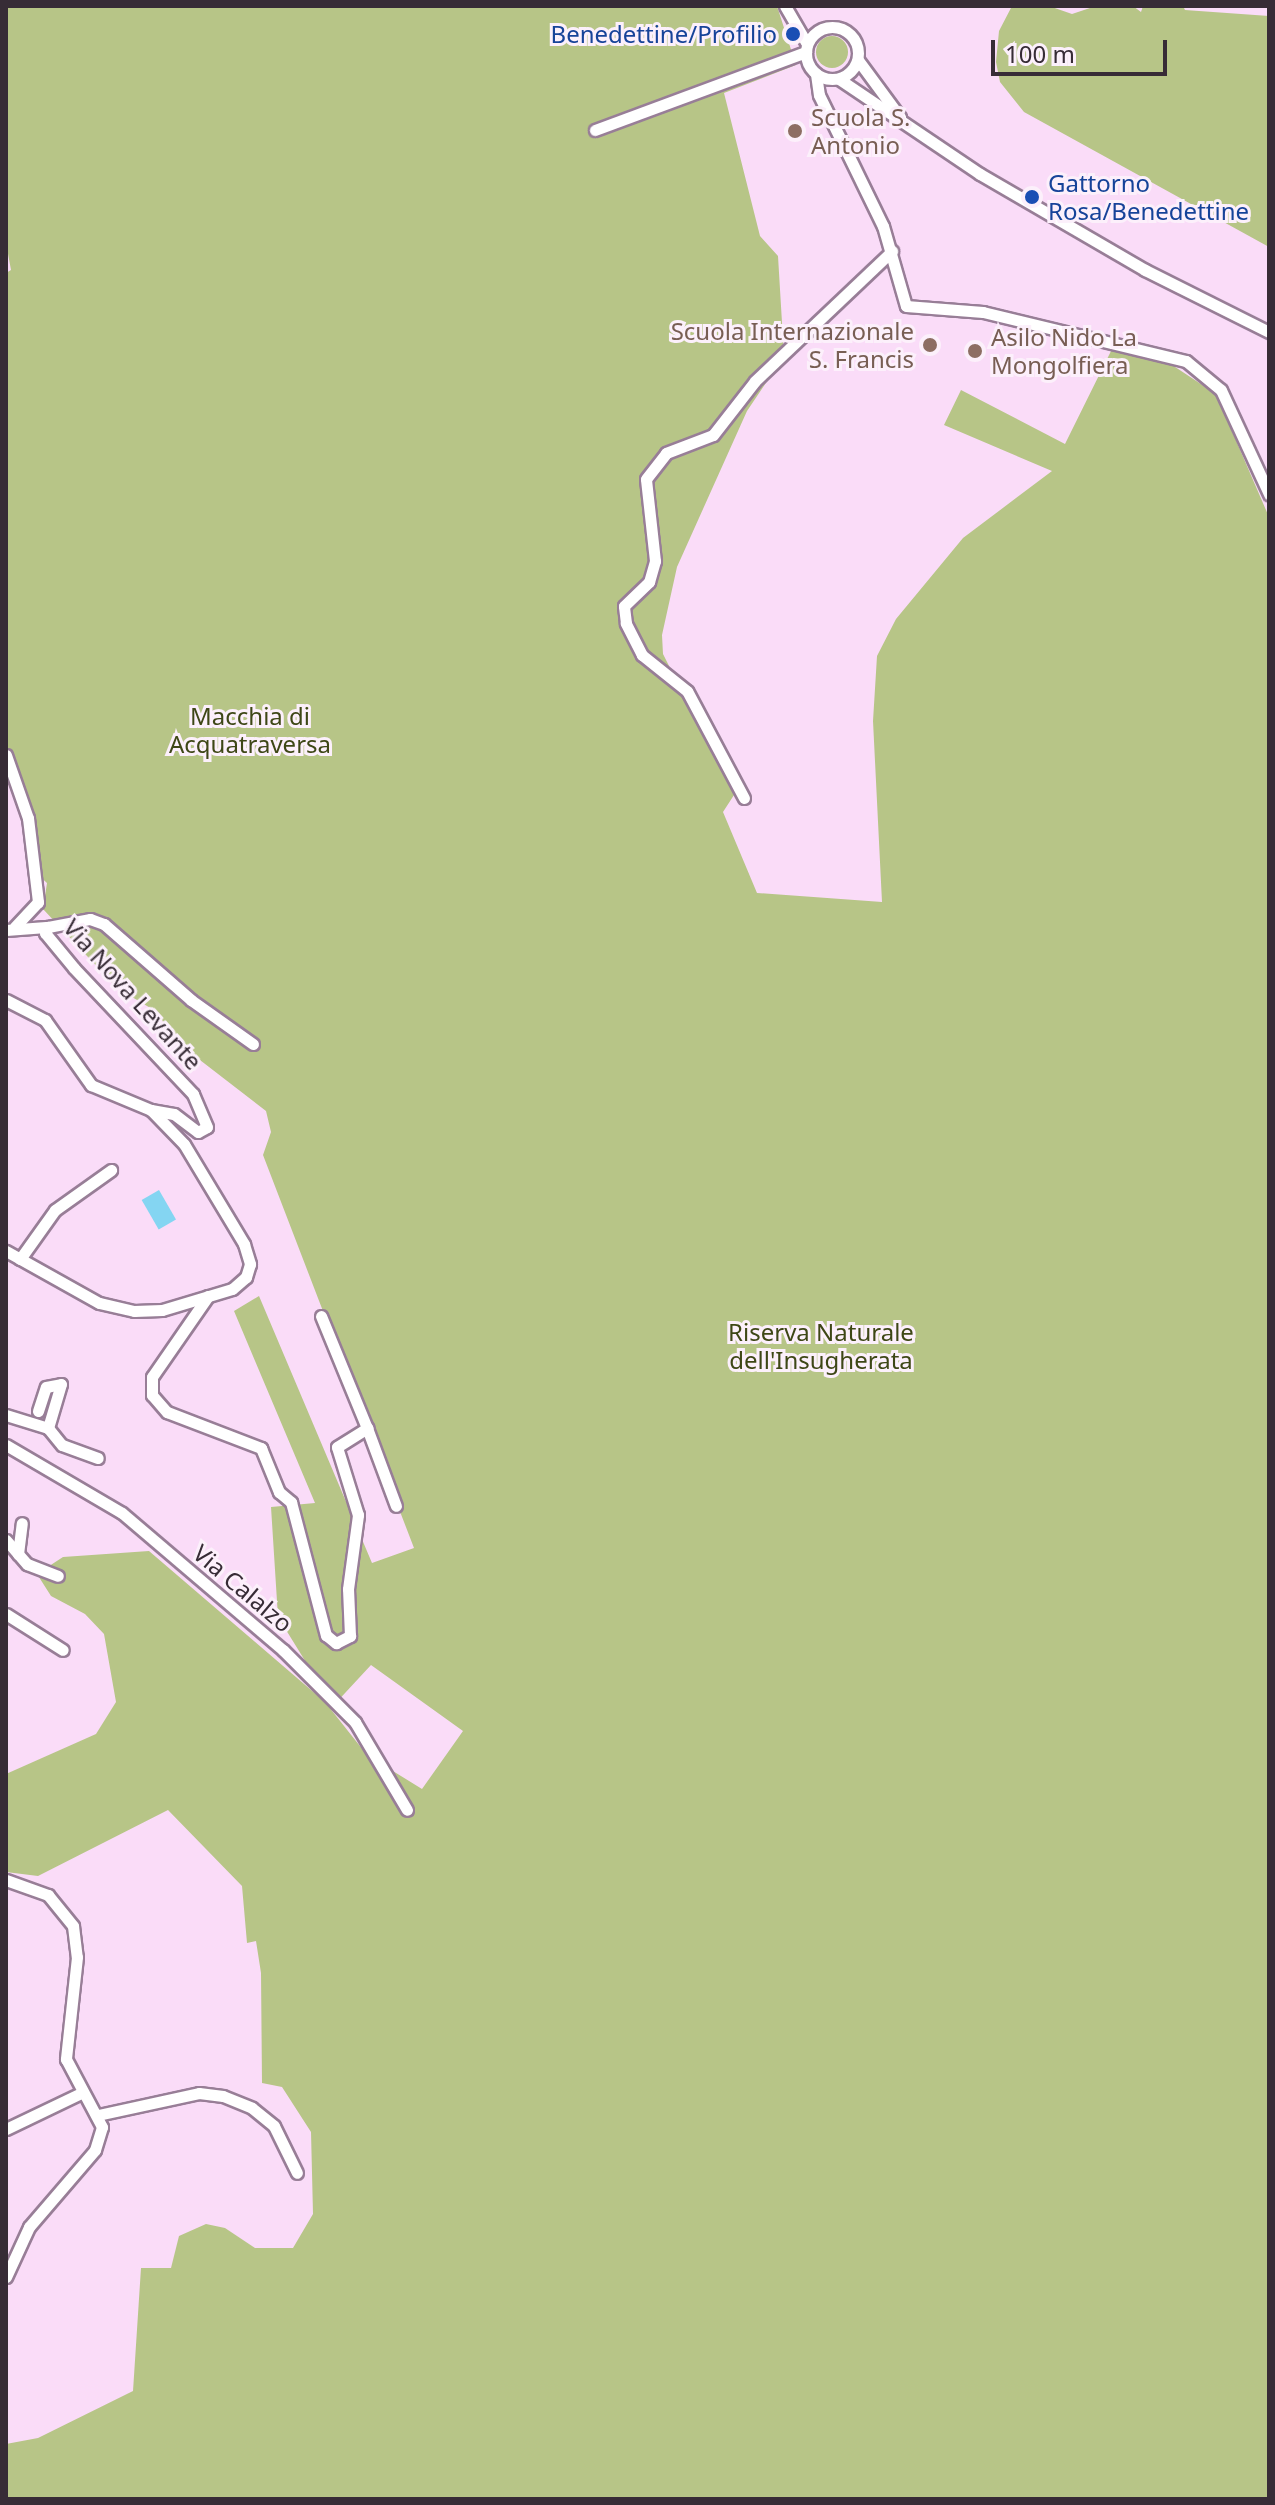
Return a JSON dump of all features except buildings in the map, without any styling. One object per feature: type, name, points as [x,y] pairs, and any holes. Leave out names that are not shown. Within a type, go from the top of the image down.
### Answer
[{"type":"street","points":[[785,6],[816,74],[819,95],[892,251],[901,295],[910,308],[1000,315],[1192,365],[1221,390],[1269,494]]},
{"type":"street","points":[[595,130],[806,48],[819,30],[840,28],[857,43],[858,60],[911,129]]},
{"type":"street","points":[[839,79],[858,60]]},
{"type":"street","points":[[816,74],[839,79],[911,129],[1092,240],[1269,332]]},
{"type":"street","points":[[744,798],[687,691],[642,655],[626,623],[624,606],[647,585],[654,568],[646,479],[666,453],[713,435],[755,381],[892,251]]},
{"type":"street","points":[[6,755],[28,818],[38,902],[10,929]]},
{"type":"street","name":"Via Nova Levante","points":[[151,1110],[174,1114],[198,1132],[207,1127],[193,1094],[74,968],[45,933],[46,927],[90,919],[104,924],[191,1000],[253,1044]]},
{"type":"street","points":[[10,929],[46,927]]},
{"type":"street","points":[[6,1000],[45,1020],[91,1085],[151,1110],[184,1144],[247,1250],[246,1277],[232,1289],[162,1310],[125,1310],[99,1303],[6,1251]]},
{"type":"street","points":[[20,1259],[55,1210],[111,1170]]},
{"type":"street","points":[[208,1296],[152,1377],[152,1395],[167,1412],[261,1448],[279,1492],[291,1502],[326,1635],[336,1643],[350,1636],[348,1589],[358,1515],[337,1447],[367,1428]]},
{"type":"street","points":[[321,1316],[396,1506]]},
{"type":"street","points":[[38,1411],[46,1387],[61,1384],[48,1428]]},
{"type":"street","points":[[6,1415],[48,1428],[62,1445],[98,1458]]},
{"type":"street","name":"Via Calalzo","points":[[6,1445],[122,1513],[283,1650],[355,1722],[407,1810]]},
{"type":"street","points":[[18,1554],[22,1523]]},
{"type":"street","points":[[6,1540],[33,1568],[58,1576]]},
{"type":"street","points":[[6,1614],[63,1650]]},
{"type":"street","points":[[6,1880],[48,1895],[73,1926],[77,1957],[65,2050],[81,2093],[98,2115],[102,2127],[98,2145],[32,2223],[6,2277]]},
{"type":"street","points":[[6,2129],[81,2093]]},
{"type":"street","points":[[98,2115],[199,2093],[223,2096],[252,2108],[274,2126],[297,2173]]},
{"type":"green space","name":"Riserva Naturale dell'Insugherata","points":[[6,6],[777,6],[796,65],[724,93],[760,236],[778,256],[784,356],[747,411],[677,567],[662,635],[663,654],[734,795],[723,812],[757,893],[882,902],[873,721],[877,656],[896,619],[963,538],[1052,471],[944,425],[961,390],[1065,444],[1113,347],[1163,359],[1216,394],[1269,517],[1269,2499],[6,2499],[6,2444],[38,2438],[133,2391],[141,2268],[171,2268],[179,2236],[206,2224],[225,2228],[255,2248],[293,2248],[313,2214],[311,2132],[282,2087],[262,2083],[261,1973],[256,1941],[247,1943],[242,1886],[168,1810],[38,1876],[6,1872],[6,1774],[96,1734],[116,1702],[104,1634],[85,1614],[51,1596],[37,1574],[63,1557],[149,1551],[325,1702],[367,1755],[422,1789],[463,1731],[371,1665],[333,1706],[278,1617],[271,1507],[315,1503],[234,1311],[259,1296],[372,1563],[414,1548],[263,1155],[271,1132],[266,1111],[174,1040],[157,1012],[117,988],[43,909],[47,883],[35,872],[33,823],[6,750],[6,273],[11,270],[6,243]]},
{"type":"green space","points":[[1012,6],[1049,6],[1072,14],[1096,6],[1133,6],[1141,12],[1143,6],[1183,6],[1185,10],[1269,16],[1269,247],[1024,112],[1000,82],[996,62],[999,31]]},
{"type":"green space","points":[[832,36],[843,41],[848,52],[843,63],[832,68],[821,63],[816,52],[821,41]]},
{"type":"water","points":[[159,1190],[176,1219],[159,1229],[142,1200]]},
{"type":"place","name":"Benedettine/Profilio","points":[[793,34]]},
{"type":"place","name":"Scuola S. Antonio","points":[[795,131]]},
{"type":"place","name":"Gattorno Rosa/Benedettine","points":[[1032,197]]},
{"type":"place","name":"Scuola Internazionale S. Francis","points":[[930,345]]},
{"type":"place","name":"Asilo Nido La Mongolfiera","points":[[975,351]]},
{"type":"park label","name":"Macchia di Acquatraversa","points":[[250,730]]}]
